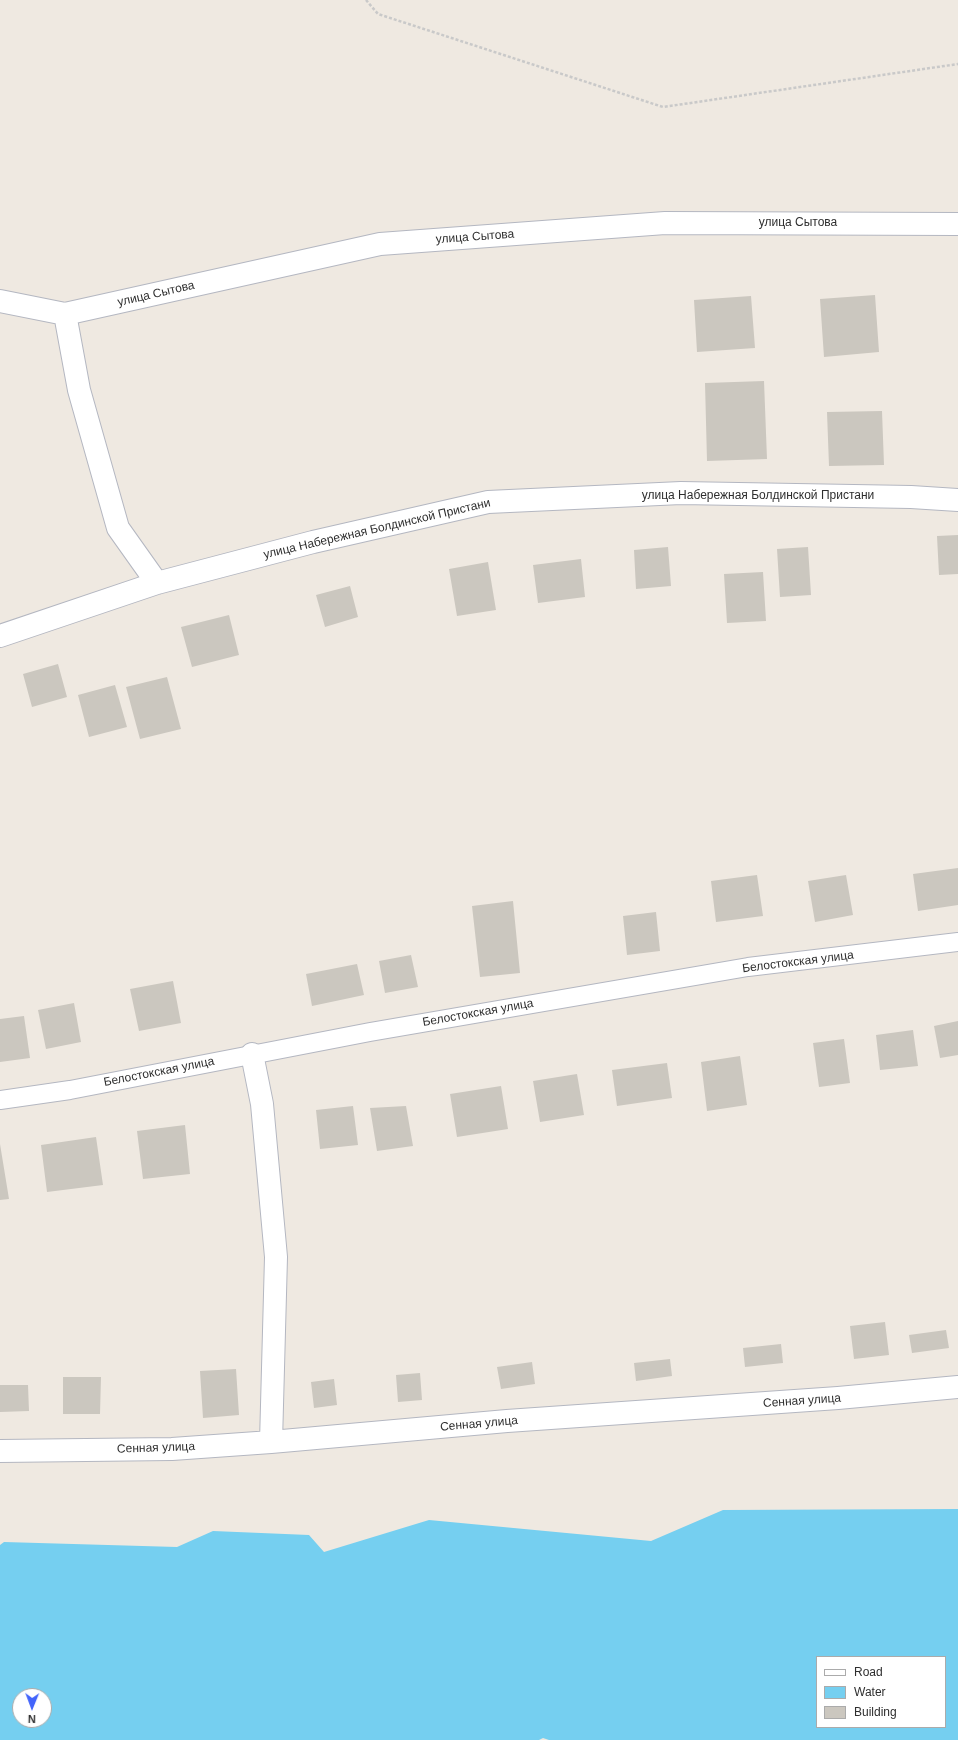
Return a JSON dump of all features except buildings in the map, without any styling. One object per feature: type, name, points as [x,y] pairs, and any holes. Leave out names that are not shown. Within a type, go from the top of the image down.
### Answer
[{"type":"street","name":"улица Сытова","points":[[0,301],[65,314],[380,244],[665,223],[958,224]]},
{"type":"street","points":[[65,314],[80,390],[118,528],[157,583]]},
{"type":"street","name":"улица Набережная Болдинской Пристани","points":[[0,636],[157,583],[313,542],[488,502],[681,493],[910,497],[958,500]]},
{"type":"street","points":[[252,1054],[262,1104],[276,1256],[271,1442]]},
{"type":"street","name":"Сенная улица","points":[[0,1451],[172,1449],[271,1442],[507,1421],[830,1399],[958,1387]]},
{"type":"lane","name":"Белостокская улица","points":[[0,1100],[70,1090],[378,1030],[748,967],[958,942]]},
{"type":"path","points":[[366,0],[378,14],[663,107],[958,64]]},
{"type":"water","points":[[958,1509],[958,1740],[549,1740],[543,1738],[539,1740],[0,1740],[0,1545],[4,1542],[177,1547],[213,1531],[309,1535],[324,1552],[429,1520],[651,1541],[723,1510]]}]
